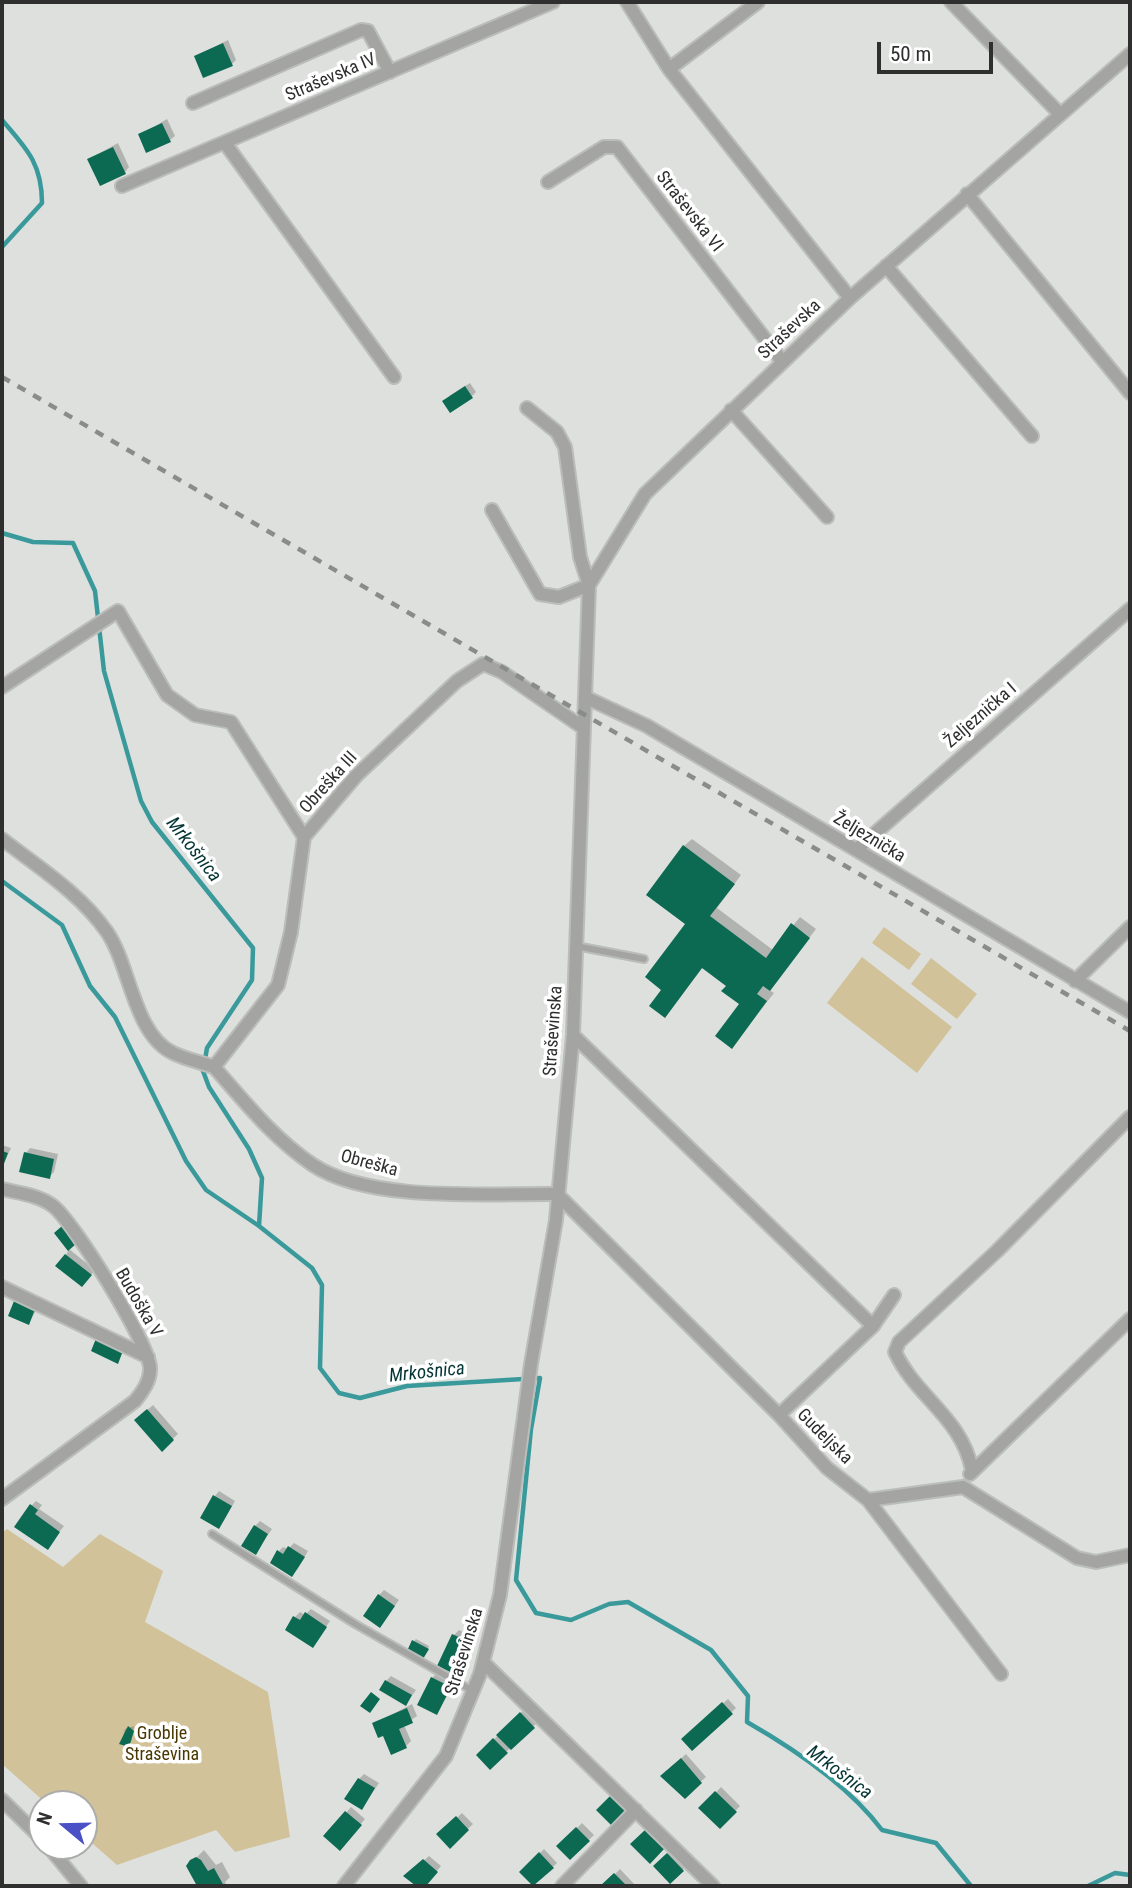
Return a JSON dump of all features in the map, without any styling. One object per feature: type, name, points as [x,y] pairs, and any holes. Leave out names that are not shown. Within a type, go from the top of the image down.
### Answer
[{"type":"street","name":"Straševska IV","points":[[122,186],[553,2]]},
{"type":"street","points":[[627,2],[669,69],[850,298]]},
{"type":"street","points":[[669,69],[758,2]]},
{"type":"street","points":[[951,2],[1059,113]]},
{"type":"street","points":[[193,103],[362,30],[368,31],[390,72]]},
{"type":"street","name":"Straševska","points":[[589,585],[645,494],[850,298],[1059,113],[1130,54]]},
{"type":"street","points":[[225,143],[394,377]]},
{"type":"street","name":"Straševska VI","points":[[548,181],[604,147],[617,147],[782,361]]},
{"type":"street","points":[[967,194],[1130,393]]},
{"type":"street","points":[[886,266],[1032,436]]},
{"type":"street","points":[[527,408],[557,432],[565,447],[580,557],[589,585],[587,698]]},
{"type":"street","points":[[731,410],[827,517]]},
{"type":"street","points":[[492,510],[540,594],[559,597],[589,585]]},
{"type":"street","name":"Željeznička I","points":[[856,850],[1130,609]]},
{"type":"street","points":[[2,687],[118,611],[167,695],[195,715],[231,722],[304,837]]},
{"type":"street","name":"Obreška III","points":[[214,1067],[278,985],[291,932],[304,837],[356,776],[457,681],[483,664],[502,672],[582,727]]},
{"type":"street","name":"Straševinska","points":[[344,1886],[446,1756],[483,1662],[500,1595],[531,1364],[556,1220],[573,1035],[582,727],[587,698]]},
{"type":"street","name":"Željeznička","points":[[587,698],[647,726],[1130,1012]]},
{"type":"street","points":[[2,839],[71,892],[106,931],[124,963],[138,1011],[155,1038],[170,1052],[214,1067]]},
{"type":"street","points":[[1075,981],[1130,927]]},
{"type":"street","points":[[573,1035],[873,1325]]},
{"type":"street","name":"Obreška","points":[[214,1067],[268,1130],[315,1166],[354,1182],[404,1191],[557,1194]]},
{"type":"street","points":[[972,1470],[968,1448],[942,1410],[900,1363],[895,1352],[899,1342],[998,1251],[1130,1117]]},
{"type":"street","name":"Budoška V","points":[[2,1189],[39,1198],[61,1214],[124,1307],[148,1357],[150,1374],[144,1390],[135,1401],[2,1499]]},
{"type":"street","name":"Gudeljska","points":[[557,1194],[779,1415],[827,1468],[868,1500],[1001,1674]]},
{"type":"street","points":[[2,1287],[148,1357]]},
{"type":"street","points":[[779,1415],[873,1325],[894,1295]]},
{"type":"street","points":[[963,1487],[972,1470],[1130,1318]]},
{"type":"street","points":[[868,1500],[963,1487],[1077,1558],[1096,1562],[1130,1555]]},
{"type":"street","points":[[483,1662],[713,1886]]},
{"type":"street","points":[[2,1800],[28,1825]]},
{"type":"street","points":[[562,1886],[636,1810]]},
{"type":"street","points":[[60,1860],[81,1886]]},
{"type":"lane","points":[[576,946],[644,959]]},
{"type":"lane","points":[[212,1534],[355,1624],[473,1691]]},
{"type":"green space","points":[[884,927],[921,954],[909,970],[872,943]]},
{"type":"green space","points":[[862,957],[952,1027],[917,1073],[827,1003]]},
{"type":"green space","points":[[931,958],[977,994],[957,1019],[911,984]]},
{"type":"green space","name":"Groblje Straševina","points":[[7,1529],[63,1567],[100,1534],[163,1571],[145,1622],[268,1692],[290,1837],[235,1852],[216,1830],[117,1865],[98,1848],[98,1790],[31,1790],[2,1764],[2,1533]]},
{"type":"building","points":[[223,43],[233,66],[203,78],[194,56]]},
{"type":"building","points":[[162,123],[171,142],[146,153],[138,134]]},
{"type":"building","points":[[113,147],[126,174],[100,186],[87,159]]},
{"type":"building","points":[[465,386],[473,398],[450,413],[442,401]]},
{"type":"building","points":[[683,845],[735,884],[710,916],[766,958],[791,923],[810,938],[770,991],[763,986],[757,994],[767,1001],[732,1049],[715,1036],[739,1004],[721,991],[726,986],[702,968],[665,1018],[649,1006],[661,990],[645,977],[685,924],[646,895]]},
{"type":"building","points":[[2,1151],[8,1153],[2,1169]]},
{"type":"building","points":[[24,1152],[54,1159],[50,1179],[19,1172]]},
{"type":"building","points":[[62,1226],[76,1244],[68,1251],[54,1233]]},
{"type":"building","points":[[65,1254],[92,1275],[82,1287],[55,1266]]},
{"type":"building","points":[[14,1301],[35,1309],[29,1325],[8,1316]]},
{"type":"building","points":[[97,1336],[124,1348],[118,1364],[91,1351]]},
{"type":"building","points":[[147,1409],[174,1440],[162,1452],[134,1420]]},
{"type":"building","points":[[213,1495],[232,1506],[219,1529],[200,1518]]},
{"type":"building","points":[[30,1504],[38,1510],[35,1514],[60,1532],[48,1550],[14,1527]]},
{"type":"building","points":[[254,1525],[268,1534],[256,1555],[241,1546]]},
{"type":"building","points":[[288,1546],[305,1557],[292,1577],[270,1563],[277,1550],[283,1554]]},
{"type":"building","points":[[378,1594],[395,1606],[380,1628],[363,1616]]},
{"type":"building","points":[[305,1612],[327,1627],[313,1648],[285,1630],[293,1616],[300,1620]]},
{"type":"building","points":[[452,1634],[472,1643],[457,1675],[437,1666]]},
{"type":"building","points":[[412,1640],[429,1649],[423,1659],[407,1651]]},
{"type":"building","points":[[431,1677],[451,1687],[437,1715],[417,1705]]},
{"type":"building","points":[[385,1680],[412,1695],[406,1706],[379,1690]]},
{"type":"building","points":[[371,1692],[380,1699],[370,1713],[360,1706]]},
{"type":"building","points":[[722,1702],[733,1714],[692,1751],[681,1739]]},
{"type":"building","points":[[407,1708],[413,1723],[399,1729],[407,1748],[391,1755],[383,1736],[378,1738],[372,1723]]},
{"type":"building","points":[[520,1712],[535,1728],[511,1750],[496,1735]]},
{"type":"building","points":[[128,1726],[134,1731],[129,1747],[119,1744]]},
{"type":"building","points":[[493,1738],[508,1753],[490,1770],[476,1755]]},
{"type":"building","points":[[681,1758],[702,1783],[685,1799],[660,1776]]},
{"type":"building","points":[[358,1778],[375,1788],[362,1810],[344,1799]]},
{"type":"building","points":[[715,1791],[737,1812],[720,1829],[698,1808]]},
{"type":"building","points":[[611,1795],[628,1812],[613,1827],[596,1810]]},
{"type":"building","points":[[345,1811],[362,1825],[340,1851],[323,1836]]},
{"type":"building","points":[[456,1816],[469,1830],[450,1849],[436,1834]]},
{"type":"building","points":[[576,1827],[590,1841],[570,1860],[556,1846]]},
{"type":"building","points":[[645,1830],[664,1849],[650,1864],[630,1844]]},
{"type":"building","points":[[539,1852],[554,1868],[533,1886],[519,1872]]},
{"type":"building","points":[[667,1853],[684,1871],[670,1884],[653,1866]]},
{"type":"building","points":[[196,1857],[208,1871],[214,1868],[224,1886],[197,1886],[186,1866]]},
{"type":"building","points":[[423,1859],[438,1872],[426,1886],[416,1886],[403,1876]]},
{"type":"building","points":[[614,1873],[627,1886],[600,1886]]},
{"type":"waterway","name":"Mrkošnica","points":[[2,120],[25,148],[36,167],[42,203],[2,247]]},
{"type":"waterway","name":"Mrkošnica","points":[[2,533],[33,542],[73,543],[95,591],[104,671],[141,801],[152,822],[253,948],[252,980],[207,1048],[203,1071],[209,1087],[249,1149],[262,1178],[259,1226],[312,1268],[322,1285],[320,1368],[339,1393],[360,1398],[407,1386],[540,1378],[531,1429],[516,1580],[536,1613],[571,1620],[609,1604],[628,1602],[711,1650],[748,1696],[747,1722],[784,1744],[838,1784],[882,1830],[936,1843],[971,1886]]},
{"type":"waterway","points":[[2,881],[62,925],[90,986],[115,1017],[186,1161],[206,1190],[259,1226]]},
{"type":"waterway","name":"Mrkošnica","points":[[1088,1886],[1115,1873],[1130,1875]]},
{"type":"railway","points":[[2,377],[1130,1031]]}]
